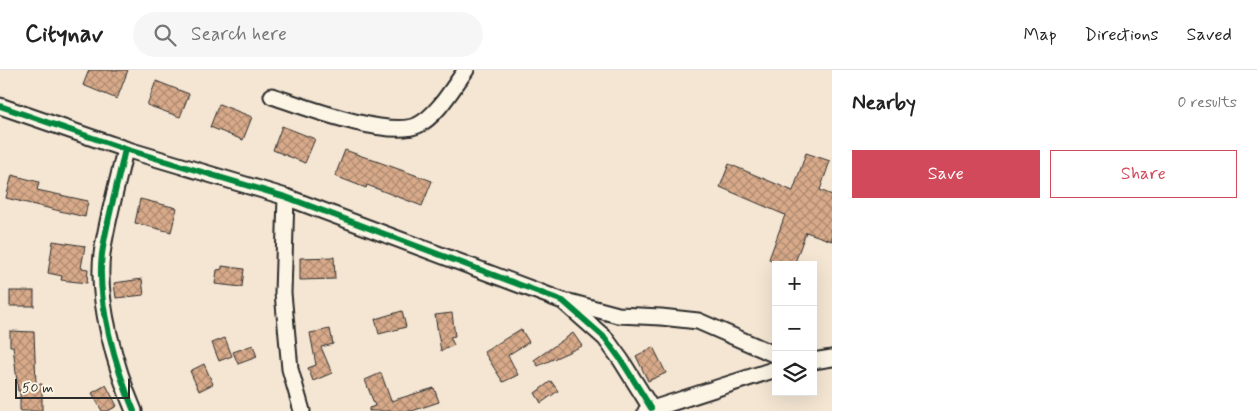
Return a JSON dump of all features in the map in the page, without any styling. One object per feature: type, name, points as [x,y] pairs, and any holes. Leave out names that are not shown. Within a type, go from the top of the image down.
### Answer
[{"type":"street","points":[[272,96],[317,111],[397,129],[418,125],[432,113],[466,70]]},
{"type":"street","points":[[0,106],[125,149],[286,197],[563,301],[618,315],[698,321],[772,353]]},
{"type":"street","points":[[125,149],[102,255],[103,292],[110,337],[121,379],[134,411]]},
{"type":"street","points":[[286,197],[283,293],[290,369],[302,411]]},
{"type":"street","points":[[563,301],[605,338],[621,360],[649,410],[772,370]]},
{"type":"street","points":[[817,361],[832,358]]},
{"type":"building","points":[[89,70],[128,70],[117,99],[83,85]]},
{"type":"building","points":[[156,81],[189,94],[180,117],[147,105]]},
{"type":"building","points":[[219,104],[252,117],[243,140],[210,127]]},
{"type":"building","points":[[282,126],[315,139],[305,163],[273,150]]},
{"type":"building","points":[[345,150],[432,181],[422,206],[367,185],[366,188],[335,176]]},
{"type":"building","points":[[806,153],[830,161],[820,190],[832,195],[832,241],[806,232],[795,261],[774,261],[769,259],[785,215],[720,187],[729,164],[793,191]]},
{"type":"building","points":[[12,175],[39,182],[37,190],[88,201],[85,217],[6,198]]},
{"type":"building","points":[[140,199],[177,208],[171,232],[135,223]]},
{"type":"building","points":[[53,241],[85,246],[81,268],[88,269],[87,283],[61,280],[62,276],[48,273]]},
{"type":"building","points":[[334,257],[335,279],[300,280],[300,258]]},
{"type":"building","points":[[222,266],[244,269],[242,287],[215,284],[217,270],[222,269]]},
{"type":"building","points":[[142,279],[144,295],[116,298],[114,283]]},
{"type":"building","points":[[10,291],[34,291],[34,306],[10,306]]},
{"type":"building","points":[[402,311],[406,327],[379,334],[375,319]]},
{"type":"building","points":[[452,313],[455,336],[450,337],[454,345],[441,351],[435,315]]},
{"type":"building","points":[[330,329],[333,344],[321,347],[332,373],[313,381],[308,368],[316,365],[310,333]]},
{"type":"building","points":[[521,329],[529,342],[508,355],[518,375],[503,382],[484,352]]},
{"type":"building","points":[[10,331],[34,332],[36,384],[42,384],[42,411],[20,411],[20,391],[18,391],[13,346],[10,346]]},
{"type":"building","points":[[573,333],[582,346],[538,366],[534,360]]},
{"type":"building","points":[[225,338],[232,356],[219,361],[212,343]]},
{"type":"building","points":[[253,345],[257,357],[238,364],[233,352]]},
{"type":"building","points":[[653,347],[666,373],[648,381],[636,356]]},
{"type":"building","points":[[204,364],[213,384],[199,391],[190,371]]},
{"type":"building","points":[[381,373],[391,401],[434,388],[439,402],[412,411],[369,411],[369,408],[375,406],[365,380]]},
{"type":"building","points":[[551,381],[558,391],[541,403],[535,393]]},
{"type":"building","points":[[106,385],[117,406],[108,411],[102,411],[92,393]]},
{"type":"cycle path","points":[[0,106],[125,149],[286,197],[563,301],[605,338],[651,408]]},
{"type":"cycle path","points":[[125,149],[107,228],[101,272],[102,292],[109,334],[114,355],[134,411]]}]
